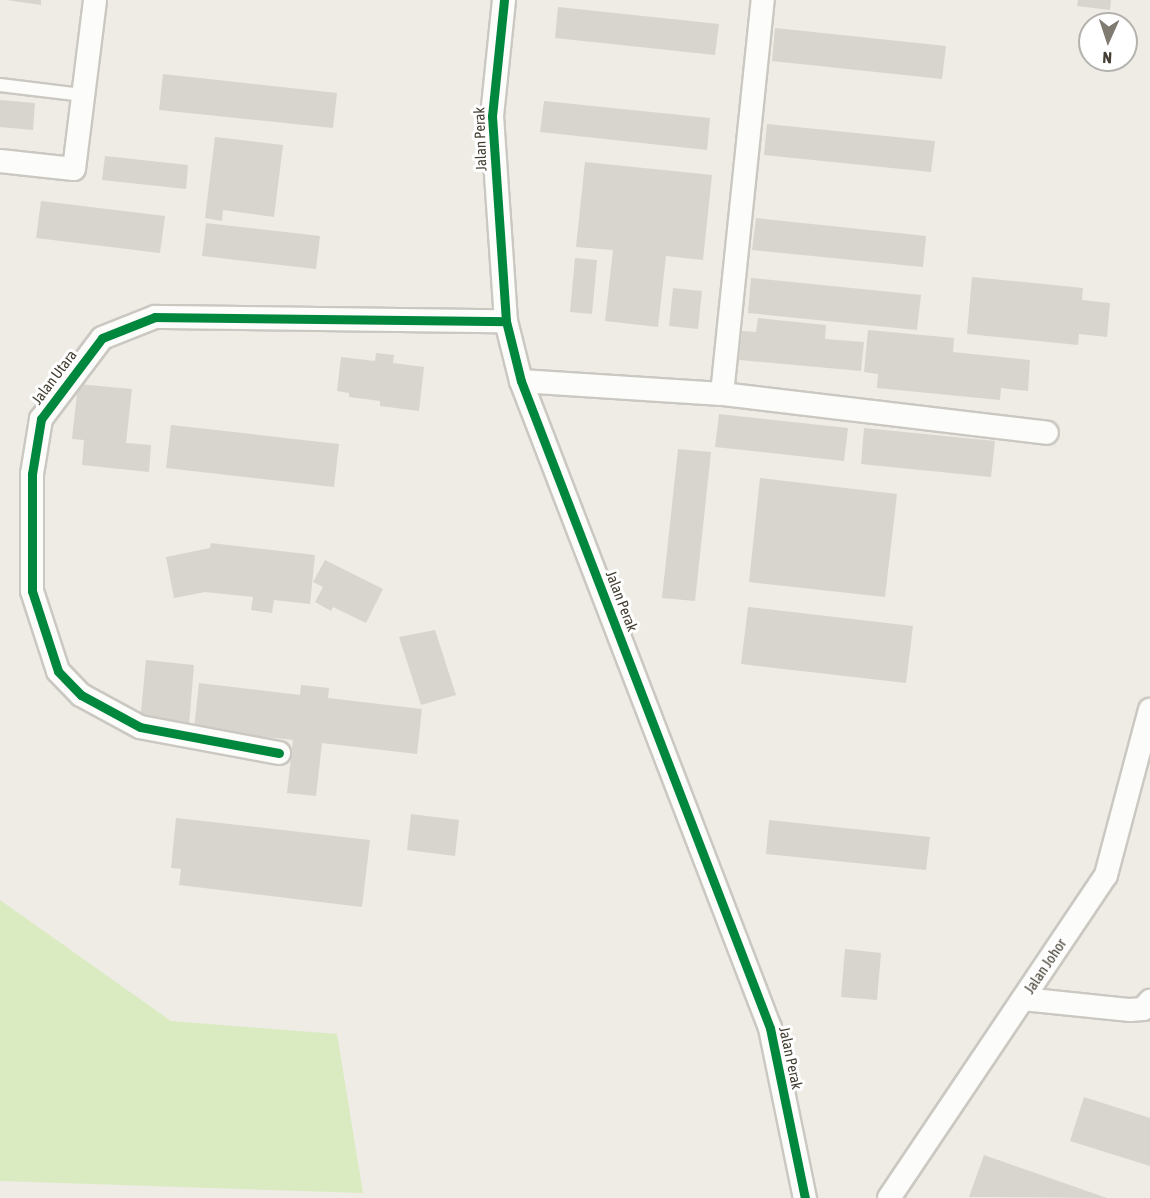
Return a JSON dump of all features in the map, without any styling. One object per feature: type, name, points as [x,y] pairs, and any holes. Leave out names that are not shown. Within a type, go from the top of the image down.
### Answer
[{"type":"street","points":[[0,160],[74,169],[95,0]]},
{"type":"street","name":"Jalan Perak","points":[[504,0],[492,116],[506,321],[521,381],[770,1028],[805,1198]]},
{"type":"street","points":[[722,394],[763,0]]},
{"type":"street","name":"Jalan Utara","points":[[279,753],[140,727],[81,695],[58,671],[32,591],[32,474],[41,419],[102,338],[155,317],[506,321]]},
{"type":"street","points":[[521,381],[722,394],[1047,433]]},
{"type":"street","name":"Jalan Johor","points":[[889,1198],[1106,875],[1150,710]]},
{"type":"street","points":[[1023,999],[1130,1010],[1143,1009],[1150,1001]]},
{"type":"lane","points":[[0,85],[82,95]]},
{"type":"green space","points":[[0,900],[171,1021],[337,1034],[363,1193],[0,1181]]},
{"type":"building","points":[[6,0],[41,0],[41,5]]},
{"type":"building","points":[[1078,0],[1111,0],[1110,10],[1077,6]]},
{"type":"building","points":[[558,7],[719,24],[715,55],[555,38]]},
{"type":"building","points":[[775,28],[946,46],[942,79],[772,61]]},
{"type":"building","points":[[163,74],[337,93],[333,128],[159,110]]},
{"type":"building","points":[[0,100],[35,103],[33,130],[0,127]]},
{"type":"building","points":[[544,101],[710,118],[707,150],[540,132]]},
{"type":"building","points":[[767,124],[935,141],[931,172],[764,155]]},
{"type":"building","points":[[215,137],[283,145],[274,217],[223,210],[222,221],[205,218]]},
{"type":"building","points":[[105,156],[188,165],[186,189],[102,180]]},
{"type":"building","points":[[585,162],[712,175],[703,260],[666,256],[658,327],[605,321],[613,250],[576,247]]},
{"type":"building","points":[[41,201],[165,216],[160,253],[36,238]]},
{"type":"building","points":[[756,218],[926,236],[923,267],[752,250]]},
{"type":"building","points":[[206,223],[320,236],[316,269],[202,256]]},
{"type":"building","points":[[575,258],[597,260],[592,314],[570,312]]},
{"type":"building","points":[[972,277],[1083,288],[1082,300],[1110,303],[1107,337],[1079,334],[1078,345],[967,334]]},
{"type":"building","points":[[751,278],[921,295],[917,330],[748,313]]},
{"type":"building","points":[[673,288],[702,291],[698,329],[669,326]]},
{"type":"building","points":[[758,318],[826,325],[825,339],[864,342],[861,371],[739,360],[742,331],[756,332]]},
{"type":"building","points":[[868,330],[954,338],[953,352],[1030,360],[1028,391],[1001,388],[1000,400],[877,388],[878,374],[864,372]]},
{"type":"building","points":[[376,353],[394,355],[393,363],[424,367],[419,411],[380,406],[380,401],[349,397],[349,393],[337,391],[341,357],[375,361]]},
{"type":"building","points":[[78,384],[132,389],[126,443],[151,445],[149,472],[82,465],[84,440],[72,439]]},
{"type":"building","points":[[719,414],[848,428],[844,461],[715,447]]},
{"type":"building","points":[[171,425],[339,444],[334,487],[166,468]]},
{"type":"building","points":[[864,428],[995,441],[991,477],[861,464]]},
{"type":"building","points":[[678,449],[711,452],[695,601],[662,598]]},
{"type":"building","points":[[760,478],[897,494],[885,597],[749,582]]},
{"type":"building","points":[[211,543],[315,555],[310,604],[274,600],[272,613],[251,610],[253,597],[205,592],[174,598],[166,557],[210,548]]},
{"type":"building","points":[[325,560],[383,589],[366,623],[333,607],[331,611],[315,602],[323,587],[313,582]]},
{"type":"building","points":[[748,607],[913,626],[906,683],[741,664]]},
{"type":"building","points":[[435,630],[456,695],[421,705],[399,637]]},
{"type":"building","points":[[146,660],[194,665],[189,725],[140,721]]},
{"type":"building","points":[[199,683],[300,695],[301,685],[329,688],[328,698],[422,709],[417,754],[322,743],[316,796],[287,793],[293,740],[194,729]]},
{"type":"building","points":[[411,814],[459,820],[455,856],[407,850]]},
{"type":"building","points":[[176,818],[370,840],[362,907],[179,885],[181,869],[171,868]]},
{"type":"building","points":[[769,820],[930,837],[926,870],[766,854]]},
{"type":"building","points":[[845,949],[881,953],[877,1000],[841,997]]},
{"type":"building","points":[[1084,1097],[1150,1118],[1150,1166],[1070,1141]]},
{"type":"building","points":[[984,1155],[1107,1198],[969,1197]]},
{"type":"cycle path","points":[[504,0],[492,116],[506,321],[521,381],[770,1028],[805,1198]]},
{"type":"cycle path","points":[[279,753],[140,727],[81,695],[58,671],[32,591],[32,474],[41,419],[102,338],[155,317],[506,321]]}]
